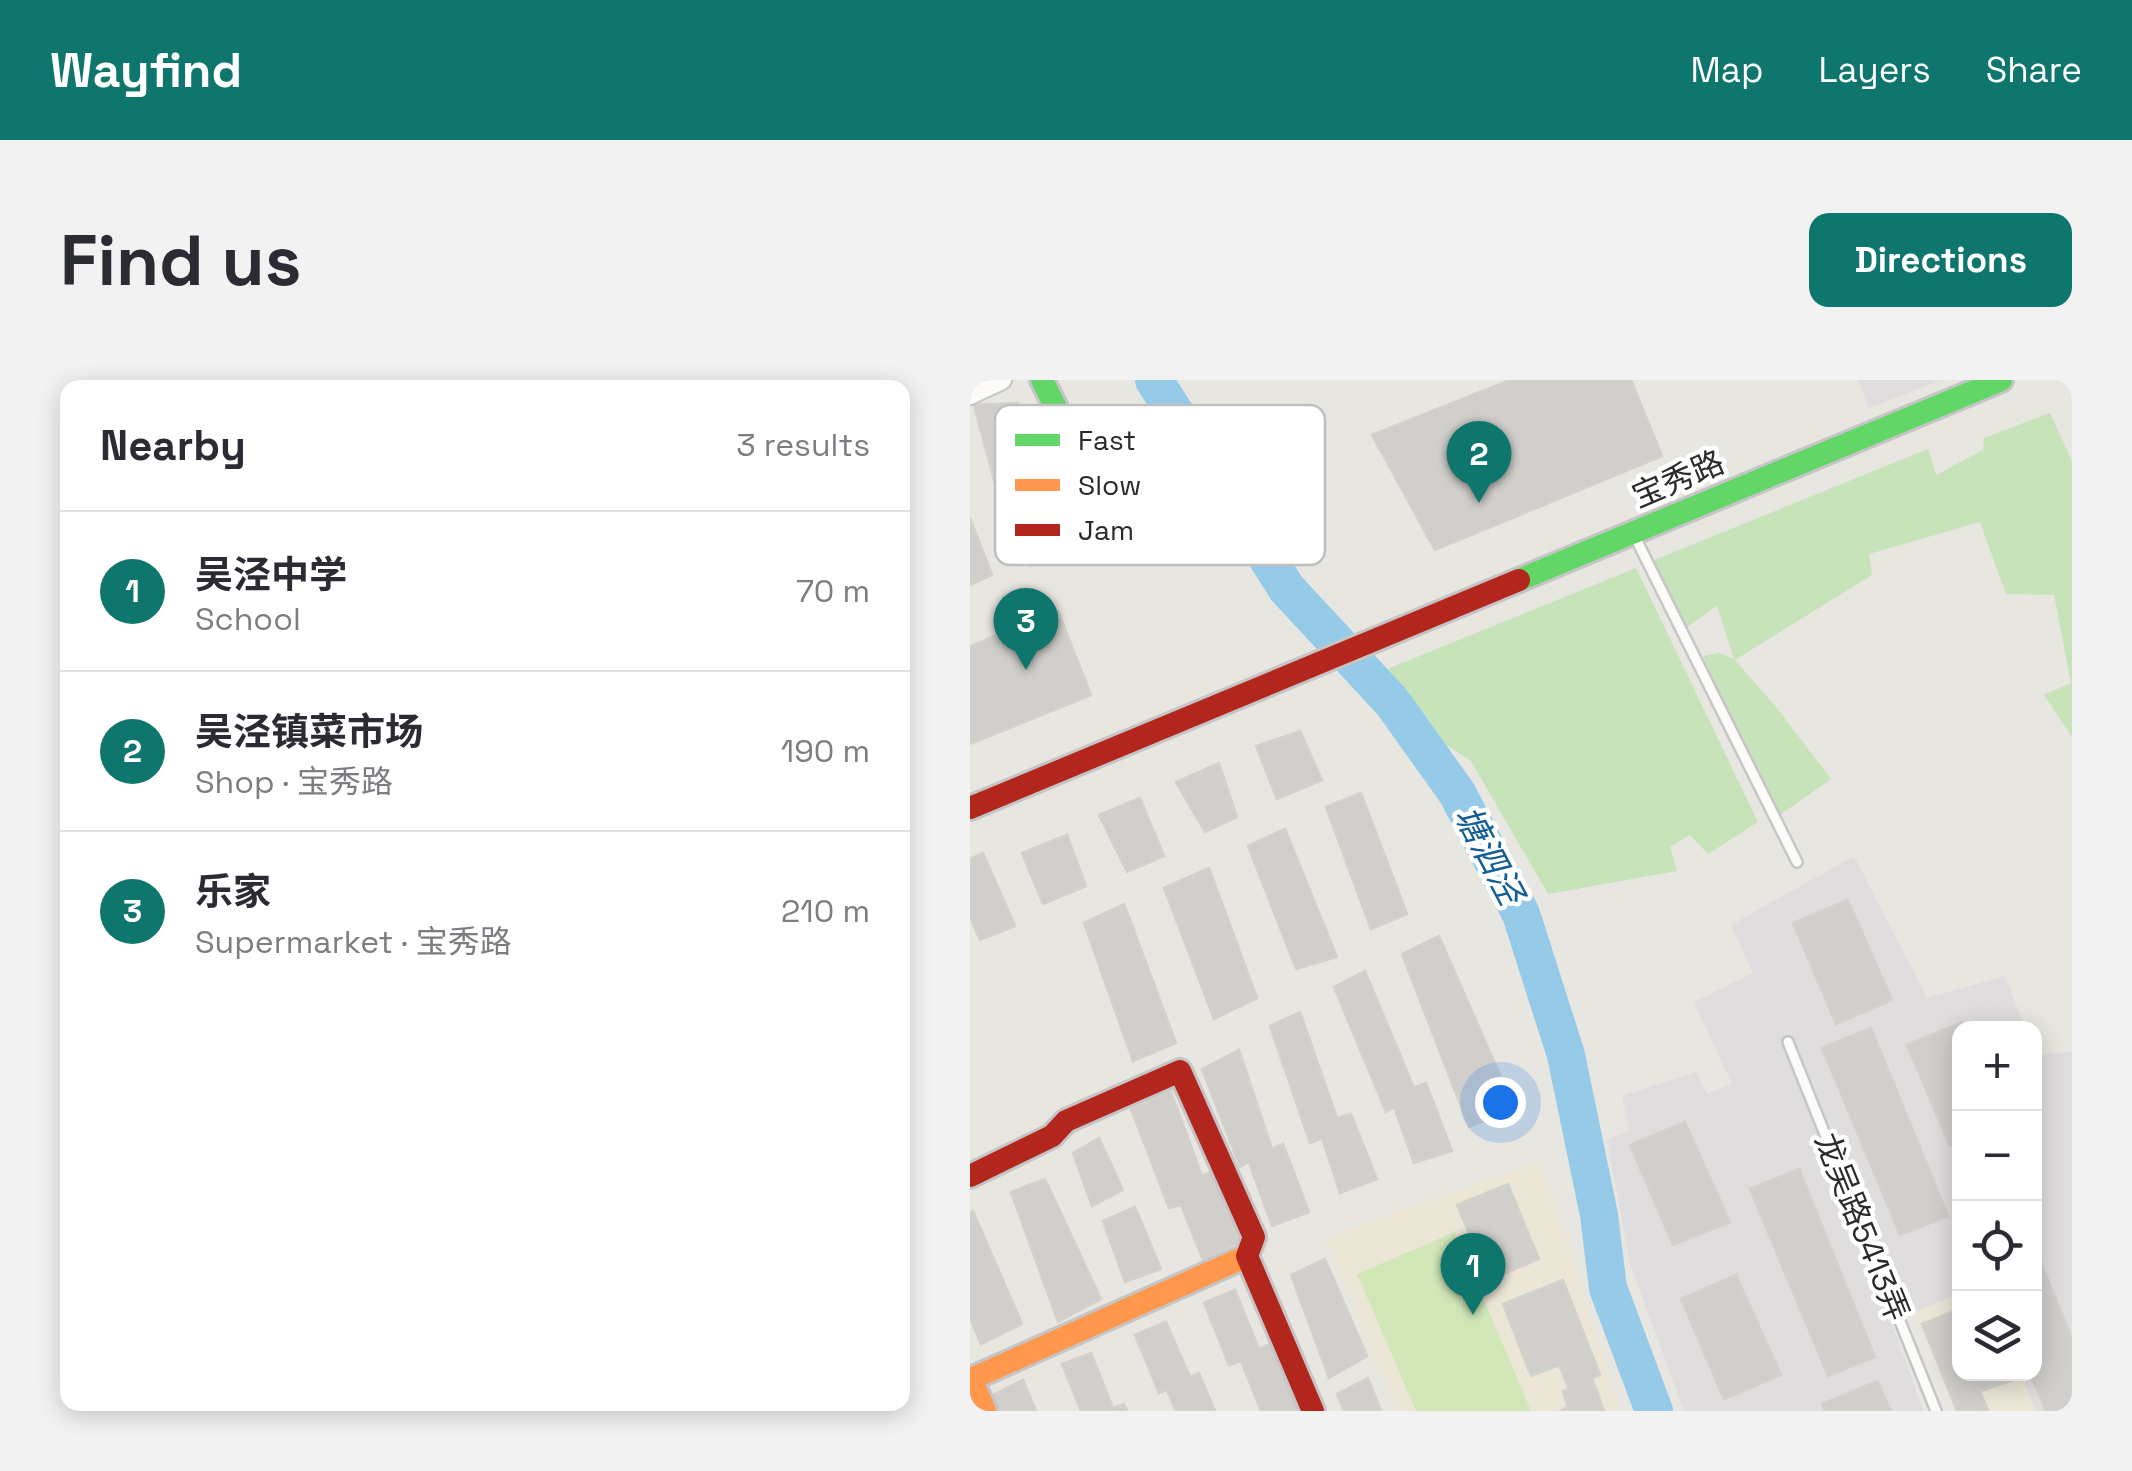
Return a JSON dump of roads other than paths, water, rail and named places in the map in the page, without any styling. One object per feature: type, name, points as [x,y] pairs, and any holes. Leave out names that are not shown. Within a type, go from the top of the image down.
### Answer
[{"type":"street","points":[[970,395],[1002,380]]},
{"type":"street","points":[[1042,380],[1055,405]]},
{"type":"street","name":"宝秀路","points":[[970,808],[2001,380]]},
{"type":"street","points":[[970,1176],[1052,1136],[1066,1122],[1180,1072],[1254,1237],[1246,1256],[971,1379],[985,1411]]},
{"type":"street","points":[[1246,1256],[1313,1411]]},
{"type":"lane","points":[[1632,533],[1797,862]]},
{"type":"lane","name":"龙吴路5413弄","points":[[1788,1042],[1936,1411]]},
{"type":"waterway","name":"塘泗泾","points":[[1154,380],[1170,405]]},
{"type":"waterway","name":"塘泗泾","points":[[1272,565],[1287,589],[1392,702],[1457,793],[1521,914],[1566,1055],[1599,1215],[1608,1288],[1654,1411]]},
{"type":"place","name":"吴泾镇菜市场","points":[[1479,503]]},
{"type":"place","name":"乐家","points":[[1026,670]]},
{"type":"place","name":"吴泾中学","points":[[1473,1315]]}]
